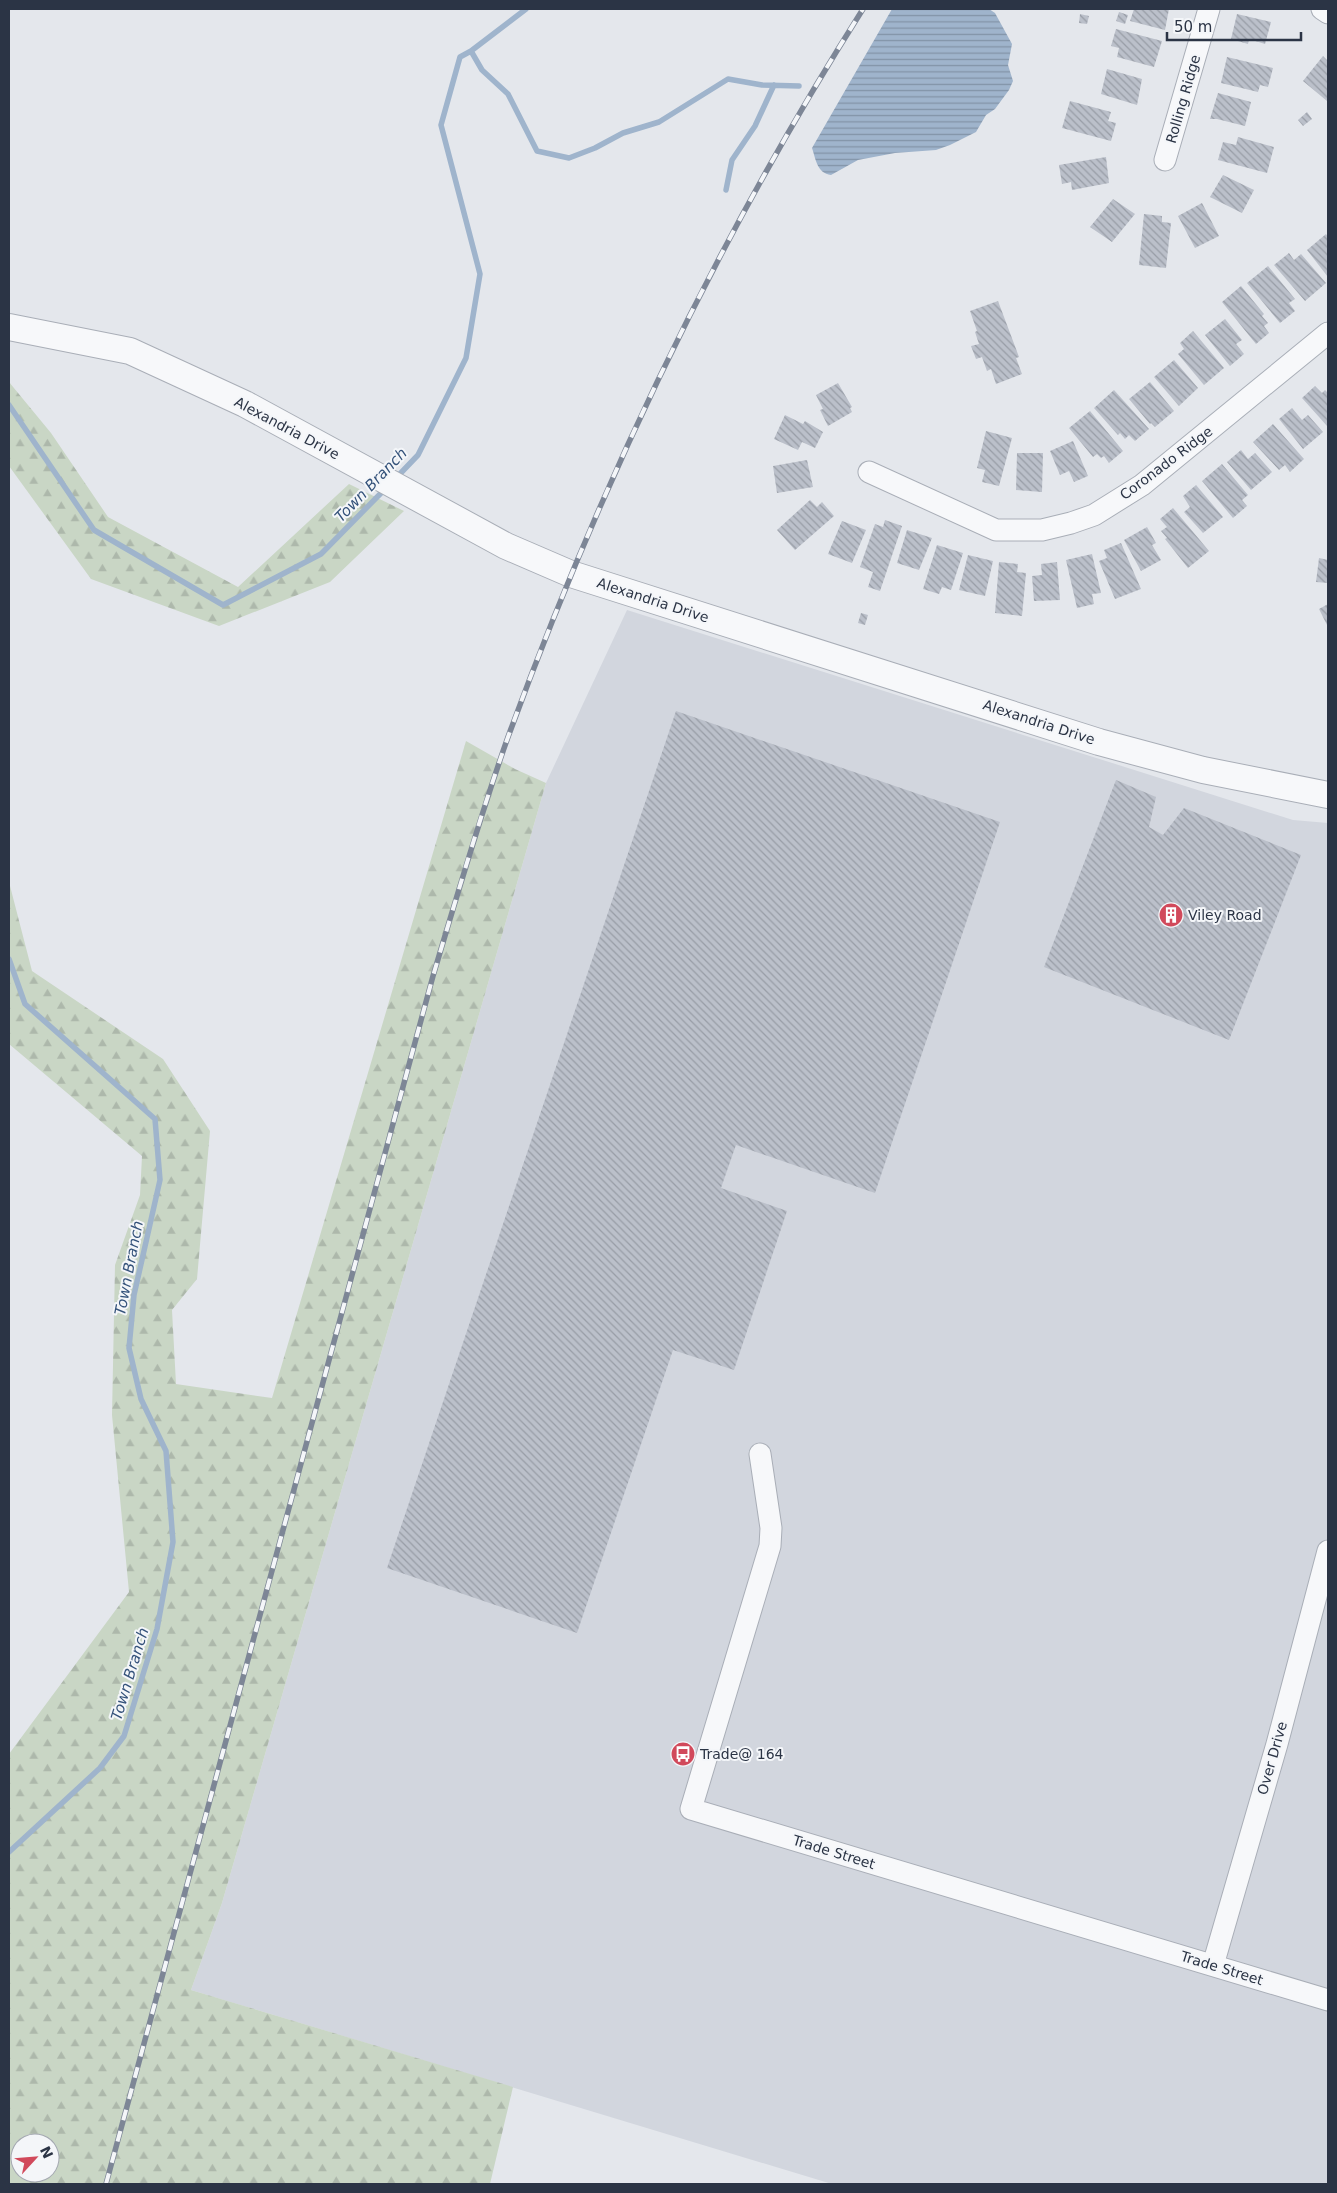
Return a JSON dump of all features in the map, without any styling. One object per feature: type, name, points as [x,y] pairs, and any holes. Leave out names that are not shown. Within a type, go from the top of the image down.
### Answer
[{"type":"street","name":"Rolling Ridge","points":[[1165,160],[1209,9]]},
{"type":"street","points":[[1322,9],[1328,13]]},
{"type":"street","name":"Alexandria Drive","points":[[9,327],[130,351],[245,404],[412,497],[506,546],[579,576],[1099,742],[1203,770],[1328,794]]},
{"type":"street","name":"Coronado Ridge","points":[[869,472],[996,530],[1042,530],[1071,523],[1094,515],[1142,485],[1328,333]]},
{"type":"street","name":"Trade Street","points":[[760,1454],[771,1528],[770,1546],[691,1809],[1328,2000]]},
{"type":"street","name":"Over Drive","points":[[1213,1965],[1277,1744],[1328,1551]]},
{"type":"shaded area","points":[[627,610],[1293,820],[1328,823],[1328,2184],[832,2184],[191,1990],[222,1903],[546,783]]},
{"type":"green space","points":[[9,382],[51,433],[108,517],[238,587],[349,484],[404,511],[330,582],[219,626],[91,579],[9,466]]},
{"type":"green space","points":[[466,741],[515,769],[546,783],[222,1903],[191,1990],[513,2087],[490,2184],[9,2184],[9,1754],[129,1592],[112,1415],[115,1265],[140,1195],[142,1156],[9,1044],[9,882],[32,971],[163,1059],[210,1131],[197,1279],[172,1310],[176,1384],[272,1398]]},
{"type":"water","points":[[892,9],[989,9],[995,13],[1012,44],[1008,65],[1013,81],[1009,90],[995,109],[986,115],[976,132],[950,145],[936,150],[895,153],[858,160],[831,175],[826,174],[820,169],[812,148]]},
{"type":"building","points":[[1134,9],[1169,9],[1165,30],[1130,21]]},
{"type":"building","points":[[1119,12],[1128,15],[1125,24],[1116,21]]},
{"type":"building","points":[[1080,14],[1089,16],[1087,24],[1079,23]]},
{"type":"building","points":[[1237,14],[1271,22],[1265,44],[1249,39],[1248,44],[1231,39]]},
{"type":"building","points":[[1116,29],[1162,41],[1154,67],[1117,57],[1119,48],[1111,46]]},
{"type":"building","points":[[1323,56],[1328,61],[1327,101],[1303,81]]},
{"type":"building","points":[[1227,57],[1273,68],[1268,87],[1260,85],[1258,92],[1221,83]]},
{"type":"building","points":[[1107,69],[1142,79],[1137,105],[1101,94]]},
{"type":"building","points":[[1218,93],[1251,102],[1245,126],[1210,119]]},
{"type":"building","points":[[1070,101],[1111,112],[1108,121],[1116,123],[1111,141],[1062,128]]},
{"type":"building","points":[[1307,112],[1312,119],[1303,126],[1298,120]]},
{"type":"building","points":[[1238,137],[1274,147],[1267,173],[1218,160],[1223,142],[1236,145]]},
{"type":"building","points":[[1106,157],[1109,183],[1072,190],[1071,182],[1062,184],[1059,165]]},
{"type":"building","points":[[1223,175],[1254,190],[1242,213],[1210,197]]},
{"type":"building","points":[[1113,199],[1135,214],[1112,242],[1090,227]]},
{"type":"building","points":[[1202,203],[1219,236],[1195,248],[1178,216]]},
{"type":"building","points":[[1144,214],[1162,216],[1162,222],[1171,223],[1166,268],[1139,265]]},
{"type":"building","points":[[1326,234],[1328,237],[1328,277],[1307,250]]},
{"type":"building","points":[[1289,253],[1294,260],[1301,254],[1326,283],[1305,301],[1274,265]]},
{"type":"building","points":[[1268,266],[1295,299],[1289,303],[1295,311],[1280,323],[1247,283]]},
{"type":"building","points":[[1241,286],[1264,314],[1262,316],[1268,323],[1264,326],[1269,333],[1256,344],[1222,302]]},
{"type":"building","points":[[998,301],[1019,357],[1016,358],[1022,374],[996,384],[991,369],[987,371],[982,357],[976,359],[971,346],[979,344],[970,311]]},
{"type":"building","points":[[1225,319],[1242,340],[1236,344],[1244,354],[1230,366],[1205,335]]},
{"type":"building","points":[[1193,331],[1224,368],[1204,385],[1178,354],[1184,349],[1180,343]]},
{"type":"building","points":[[1174,360],[1198,388],[1179,406],[1154,377]]},
{"type":"building","points":[[1150,382],[1174,411],[1155,427],[1150,424],[1129,399]]},
{"type":"building","points":[[838,383],[852,407],[850,408],[852,412],[828,426],[820,410],[823,409],[816,395]]},
{"type":"building","points":[[1315,386],[1322,393],[1325,390],[1328,393],[1328,427],[1302,398]]},
{"type":"building","points":[[1114,390],[1149,429],[1135,441],[1129,435],[1125,439],[1120,433],[1118,435],[1094,408]]},
{"type":"building","points":[[1292,408],[1302,420],[1308,415],[1323,432],[1303,449],[1279,419]]},
{"type":"building","points":[[1090,411],[1123,451],[1109,463],[1104,456],[1101,458],[1097,454],[1093,457],[1069,428]]},
{"type":"building","points":[[785,415],[803,424],[805,421],[823,432],[815,448],[802,442],[798,450],[774,439]]},
{"type":"building","points":[[1273,424],[1304,459],[1290,472],[1285,465],[1279,470],[1253,442]]},
{"type":"building","points":[[986,431],[1012,438],[999,486],[982,482],[985,470],[977,468]]},
{"type":"building","points":[[1073,441],[1088,476],[1074,482],[1069,471],[1060,475],[1050,451]]},
{"type":"building","points":[[1241,450],[1248,459],[1255,453],[1272,472],[1251,490],[1227,462]]},
{"type":"building","points":[[1017,453],[1043,453],[1042,492],[1016,490]]},
{"type":"building","points":[[807,460],[813,487],[777,493],[773,466]]},
{"type":"building","points":[[1222,464],[1248,495],[1242,500],[1247,506],[1233,518],[1202,481]]},
{"type":"building","points":[[1196,485],[1223,517],[1203,533],[1184,512],[1190,507],[1183,496]]},
{"type":"building","points":[[810,500],[817,507],[822,502],[834,516],[795,550],[777,530]]},
{"type":"building","points":[[1173,508],[1209,551],[1188,568],[1161,531],[1167,527],[1160,519]]},
{"type":"building","points":[[885,520],[902,526],[880,591],[868,587],[873,572],[860,567],[875,524],[883,527]]},
{"type":"building","points":[[842,521],[866,530],[852,563],[828,554]]},
{"type":"building","points":[[1147,527],[1156,543],[1152,545],[1161,560],[1141,571],[1124,540]]},
{"type":"building","points":[[907,530],[932,538],[919,570],[897,563]]},
{"type":"building","points":[[1121,543],[1141,589],[1115,599],[1099,561],[1107,558],[1104,550]]},
{"type":"building","points":[[937,545],[963,553],[951,590],[942,587],[939,594],[923,589]]},
{"type":"building","points":[[1092,554],[1101,593],[1092,594],[1094,604],[1077,608],[1066,560]]},
{"type":"building","points":[[968,555],[993,561],[985,596],[959,590]]},
{"type":"building","points":[[1319,558],[1328,560],[1328,583],[1316,582]]},
{"type":"building","points":[[999,562],[1018,564],[1017,572],[1026,573],[1022,616],[995,613]]},
{"type":"building","points":[[1057,562],[1060,600],[1034,601],[1032,576],[1042,575],[1041,564]]},
{"type":"building","points":[[1328,604],[1328,627],[1319,609]]},
{"type":"building","points":[[861,613],[868,615],[865,625],[858,623]]},
{"type":"building","points":[[676,711],[1000,822],[875,1193],[736,1145],[721,1188],[787,1211],[734,1370],[673,1350],[577,1633],[387,1568]]},
{"type":"building","name":"Viley Road","points":[[1116,780],[1156,797],[1149,827],[1163,835],[1184,808],[1301,855],[1229,1040],[1044,967]]},
{"type":"waterway","name":"Town Branch","points":[[396,478],[418,455],[466,358],[480,274],[441,125],[460,57],[471,51],[526,9]]},
{"type":"waterway","points":[[471,51],[482,70],[508,94],[537,151],[569,158],[595,148],[623,133],[659,122],[728,79],[762,85],[799,86]]},
{"type":"waterway","points":[[726,190],[732,160],[755,126],[774,85]]},
{"type":"waterway","name":"Town Branch","points":[[9,405],[94,530],[223,605],[321,554],[386,488]]},
{"type":"waterway","name":"Town Branch","points":[[9,959],[25,1004],[155,1119],[160,1180],[134,1295],[129,1348],[141,1399],[166,1451],[173,1542],[157,1629],[124,1736],[100,1768],[9,1852]]},
{"type":"railway","points":[[106,2184],[433,976],[478,826],[508,737],[582,548],[666,364],[711,273],[759,184],[863,9]]},
{"type":"place","name":"Viley Road","points":[[1171,915]]},
{"type":"place","name":"Trade@ 164","points":[[683,1754]]}]
